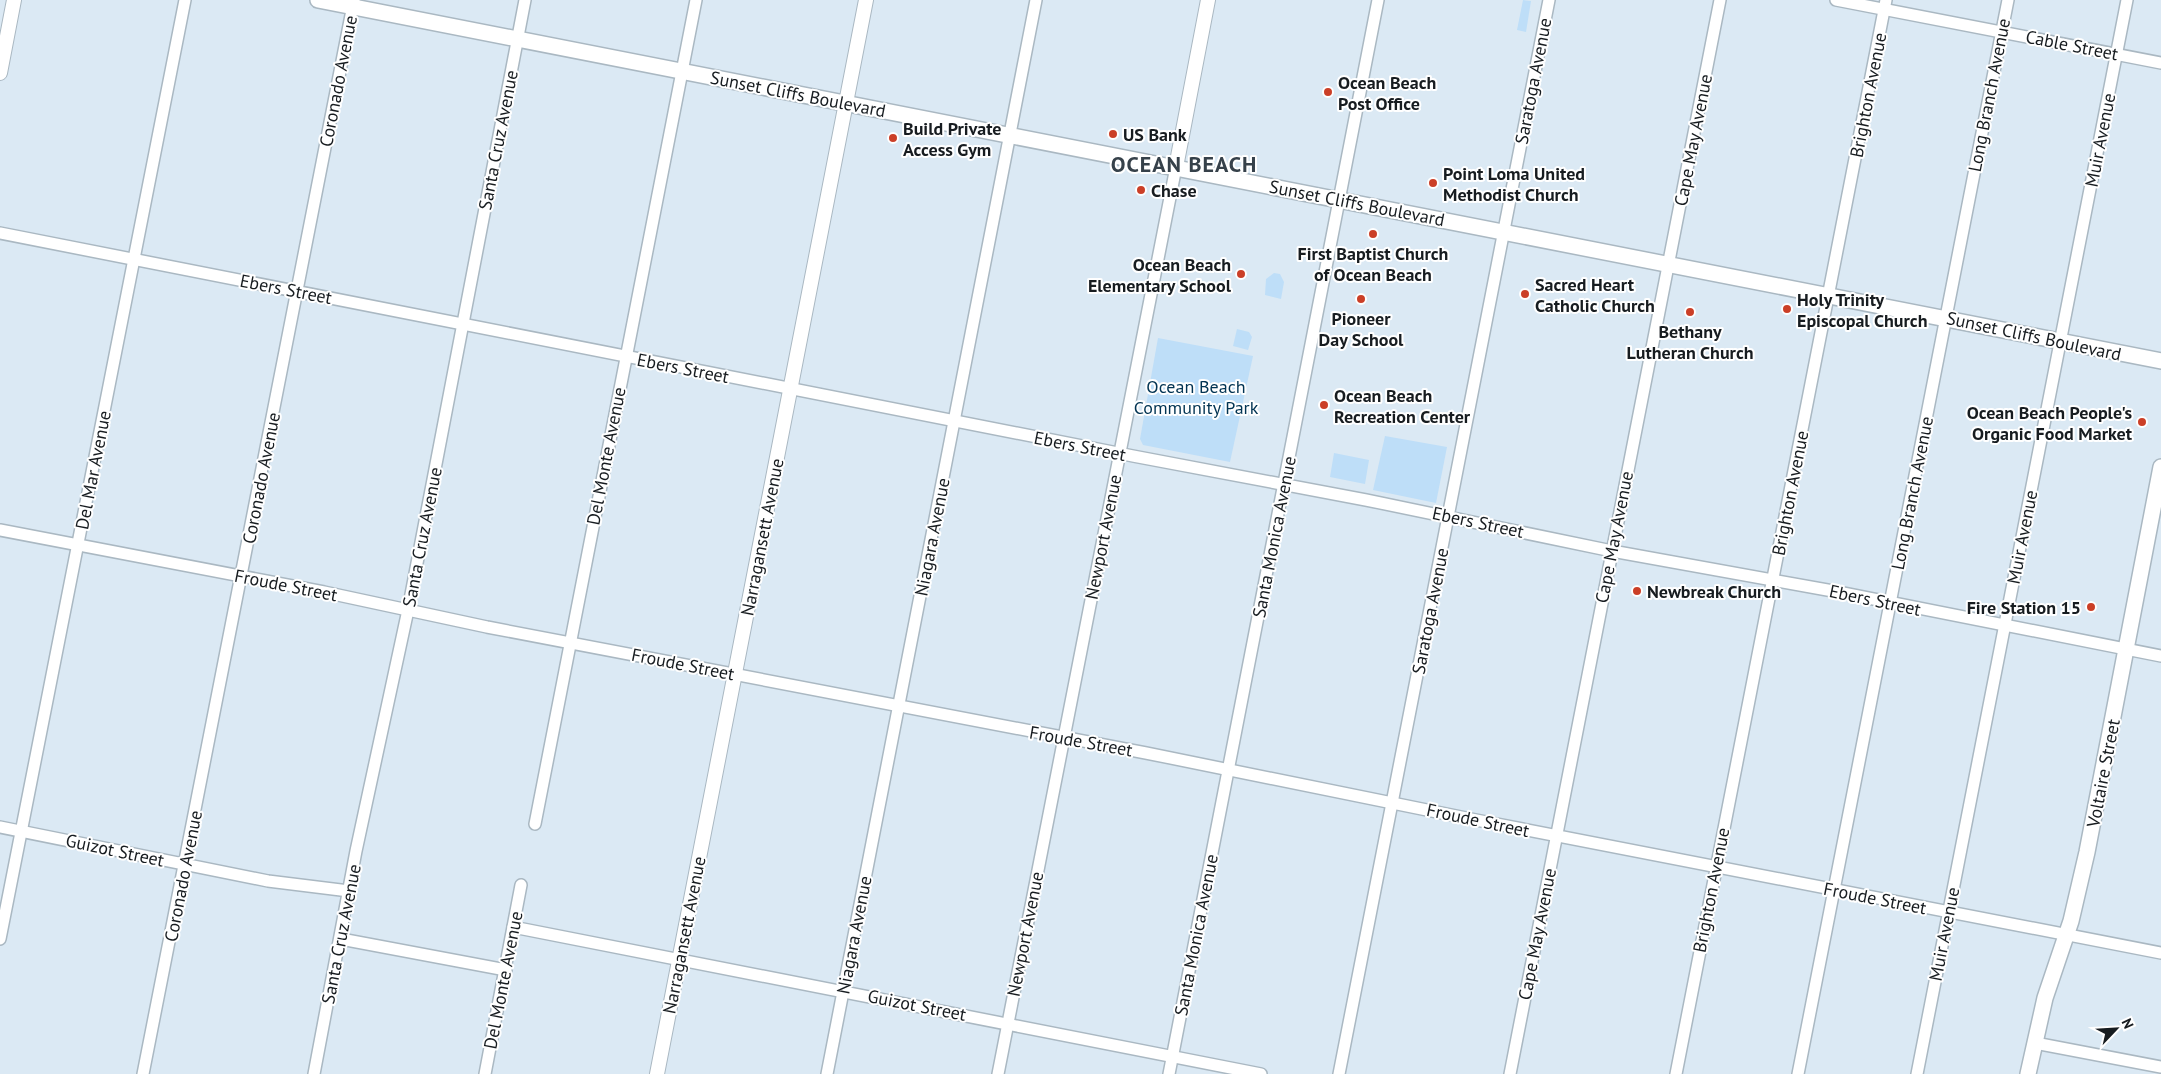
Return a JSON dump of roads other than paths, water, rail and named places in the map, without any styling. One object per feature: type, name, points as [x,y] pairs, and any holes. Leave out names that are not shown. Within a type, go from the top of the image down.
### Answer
[{"type":"main road","name":"Sunset Cliffs Boulevard","points":[[318,0],[353,4],[517,39],[1011,134],[2161,361]]},
{"type":"main road","name":"Voltaire Street","points":[[2028,1074],[2045,998],[2067,934],[2087,852],[2161,467]]},
{"type":"street","points":[[0,73],[14,0]]},
{"type":"street","name":"Del Mar Avenue","points":[[0,939],[185,0]]},
{"type":"street","name":"Santa Cruz Avenue","points":[[314,1074],[349,891],[408,610],[461,325],[525,0]]},
{"type":"street","name":"Del Monte Avenue","points":[[535,824],[696,0]]},
{"type":"street","name":"Narragansett Avenue","points":[[657,1074],[866,0]]},
{"type":"street","name":"Niagara Avenue","points":[[827,1074],[900,707],[1036,0]]},
{"type":"street","name":"Newport Avenue","points":[[998,1074],[1208,0]]},
{"type":"street","name":"Santa Monica Avenue","points":[[1169,1074],[1378,0]]},
{"type":"street","name":"Saratoga Avenue","points":[[1339,1074],[1549,0]]},
{"type":"street","name":"Cape May Avenue","points":[[1510,1074],[1720,0]]},
{"type":"street","name":"Cable Street","points":[[1836,0],[1885,4],[2002,32],[2161,63]]},
{"type":"street","name":"Long Branch Avenue","points":[[1798,1074],[2008,0]]},
{"type":"street","name":"Muir Avenue","points":[[1917,1074],[2127,0]]},
{"type":"street","name":"Coronado Avenue","points":[[144,1074],[353,4]]},
{"type":"street","name":"Brighton Avenue","points":[[1676,1074],[1715,866],[1773,580],[1885,4]]},
{"type":"street","name":"Ebers Street","points":[[0,233],[134,261],[2161,656]]},
{"type":"street","name":"Froude Street","points":[[0,530],[2161,953]]},
{"type":"street","name":"Guizot Street","points":[[0,827],[268,880],[349,891]]},
{"type":"street","name":"Del Monte Avenue","points":[[485,1074],[521,886]]},
{"type":"street","name":"Guizot Street","points":[[513,927],[1261,1074]]},
{"type":"street","points":[[341,939],[506,970]]},
{"type":"street","points":[[2035,1043],[2161,1067]]},
{"type":"place","name":"Ocean Beach Post Office","points":[[1328,92]]},
{"type":"place","name":"US Bank","points":[[1113,134]]},
{"type":"place","name":"Build Private Access Gym","points":[[893,138]]},
{"type":"place","name":"Point Loma United Methodist Church","points":[[1433,183]]},
{"type":"place","name":"Chase","points":[[1141,190]]},
{"type":"place","name":"First Baptist Church of Ocean Beach","points":[[1373,234]]},
{"type":"place","name":"Ocean Beach Elementary School","points":[[1241,274]]},
{"type":"place","name":"Sacred Heart Catholic Church","points":[[1525,294]]},
{"type":"place","name":"Pioneer Day School","points":[[1361,299]]},
{"type":"place","name":"Holy Trinity Episcopal Church","points":[[1787,309]]},
{"type":"place","name":"Bethany Lutheran Church","points":[[1690,312]]},
{"type":"place","name":"Ocean Beach Recreation Center","points":[[1324,405]]},
{"type":"place","name":"Ocean Beach People's Organic Food Market","points":[[2142,422]]},
{"type":"place","name":"Newbreak Church","points":[[1637,591]]},
{"type":"place","name":"Fire Station 15","points":[[2091,607]]},
{"type":"district","name":"OCEAN BEACH","points":[[1184,164]]},
{"type":"park label","name":"Ocean Beach Community Park","points":[[1196,396]]}]
